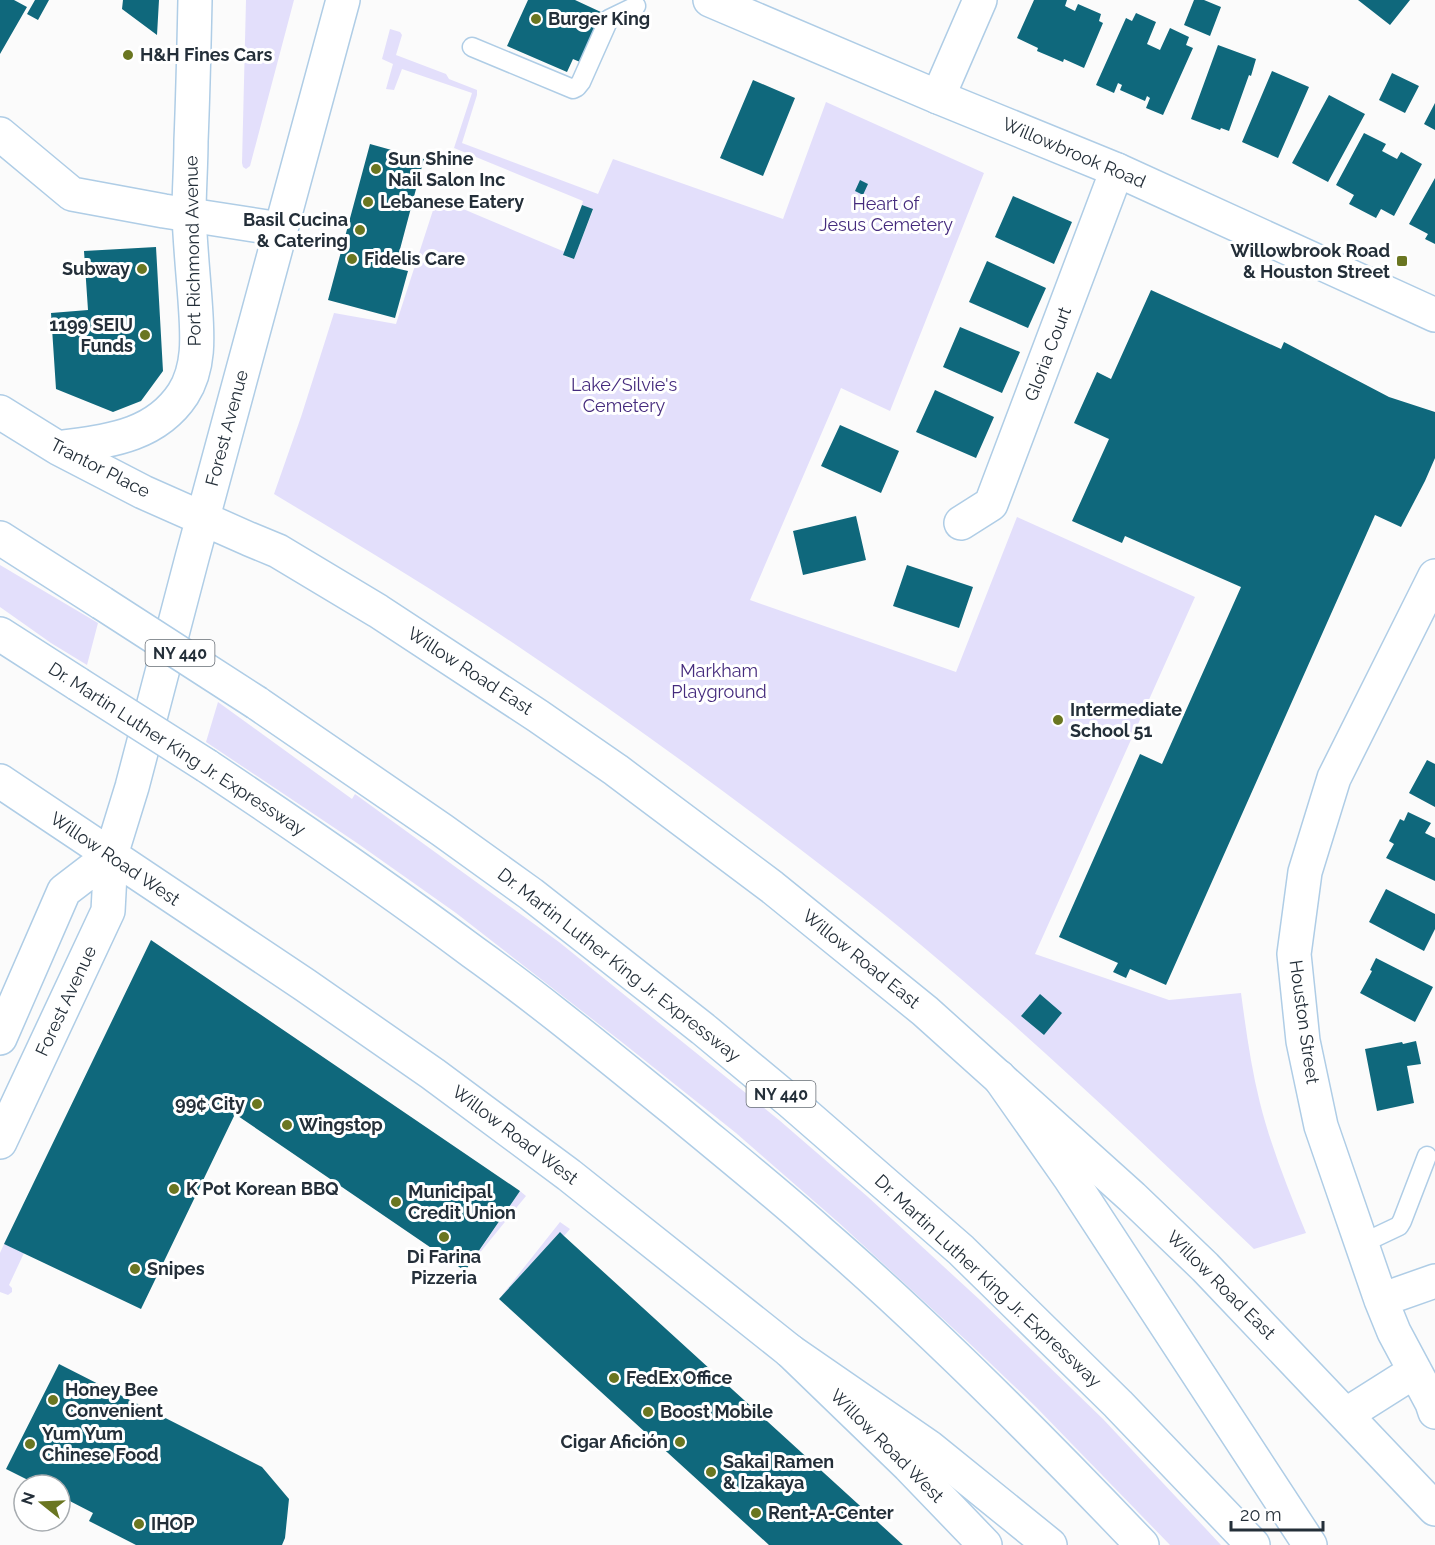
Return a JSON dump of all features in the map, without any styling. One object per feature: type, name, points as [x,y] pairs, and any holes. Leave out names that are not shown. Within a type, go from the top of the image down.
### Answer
[{"type":"main road","name":"Port Richmond Avenue","points":[[58,448],[108,441],[141,430],[161,418],[183,394],[191,377],[197,337],[189,215],[195,0]]},
{"type":"main road","name":"Forest Avenue","points":[[0,1142],[108,911],[111,855],[132,787],[202,518],[343,0]]},
{"type":"main road","name":"Willowbrook Road","points":[[710,0],[1117,170],[1435,315]]},
{"type":"main road","points":[[938,97],[980,0]]},
{"type":"main road","points":[[0,134],[72,194],[280,229]]},
{"type":"main road","name":"Gloria Court","points":[[961,523],[991,504],[1117,170]]},
{"type":"main road","name":"Trantor Place","points":[[0,412],[58,448],[143,492],[202,518]]},
{"type":"main road","name":"Willow Road East","points":[[202,518],[278,551],[378,611],[538,716],[606,763],[772,887],[850,949],[925,1011],[1132,1197],[1205,1267],[1435,1509]]},
{"type":"main road","name":"Dr. Martin Luther King Jr. Expressway","points":[[0,538],[257,703],[424,817],[531,894],[694,1021],[961,1250],[1118,1404],[1253,1545]]},
{"type":"main road","name":"Houston Street","points":[[1435,576],[1334,778],[1305,872],[1294,954],[1304,1041],[1321,1126],[1381,1300],[1394,1332],[1435,1412]]},
{"type":"main road","name":"Dr. Martin Luther King Jr. Expressway","points":[[0,634],[295,825],[476,953],[566,1023],[737,1161],[905,1309],[1065,1464],[1142,1545]]},
{"type":"main road","name":"Willow Road West","points":[[0,781],[305,985],[433,1074],[569,1175],[790,1351],[909,1466],[985,1545]]},
{"type":"main road","points":[[0,1038],[64,891],[111,855]]},
{"type":"main road","points":[[999,1077],[1070,1178],[1310,1545]]},
{"type":"main road","points":[[1381,1300],[1435,1281]]},
{"type":"main road","points":[[790,1351],[929,1447],[1050,1545]]},
{"type":"main road","points":[[1347,1414],[1415,1371]]},
{"type":"lane","points":[[472,47],[573,89],[581,82],[609,20],[636,6]]},
{"type":"lane","points":[[1361,1244],[1399,1226],[1427,1156]]},
{"type":"green space","points":[[246,0],[294,0],[250,166],[246,169],[242,163]]},
{"type":"green space","points":[[390,29],[402,35],[396,55],[446,74],[449,79],[477,90],[462,143],[598,194],[613,159],[783,219],[826,102],[984,173],[890,411],[841,388],[750,600],[956,672],[1017,517],[1195,597],[1035,954],[1169,1000],[1241,993],[1251,1062],[1264,1119],[1306,1233],[1254,1249],[1101,1104],[997,1010],[890,919],[835,876],[758,817],[562,676],[430,589],[274,494],[334,313],[396,324],[437,198],[565,252],[564,256],[574,259],[593,210],[582,205],[583,201],[454,148],[472,93],[402,69],[394,90],[386,89],[393,64],[382,59]]},
{"type":"green space","points":[[0,565],[98,623],[87,665],[0,607]]},
{"type":"green space","points":[[218,702],[352,799],[355,794],[559,942],[779,1120],[868,1197],[980,1300],[1103,1419],[1221,1545],[1170,1545],[1036,1407],[967,1341],[838,1222],[736,1133],[456,913],[357,843],[206,742]]},
{"type":"green space","points":[[520,1191],[526,1196],[469,1266]]},
{"type":"green space","points":[[560,1222],[570,1229],[564,1236],[559,1233],[499,1299]]},
{"type":"green space","points":[[4,1244],[24,1253],[9,1285],[12,1292],[8,1295],[0,1292],[0,1253]]},
{"type":"building","points":[[0,0],[14,0],[27,7],[0,54]]},
{"type":"building","points":[[35,0],[49,0],[38,20],[27,14]]},
{"type":"building","points":[[123,0],[159,0],[157,35],[122,9]]},
{"type":"building","points":[[528,0],[575,0],[603,13],[580,62],[573,59],[567,72],[507,46]]},
{"type":"building","points":[[1034,0],[1067,0],[1065,6],[1075,11],[1078,4],[1101,14],[1099,21],[1103,23],[1084,68],[1037,51],[1038,48],[1017,38]]},
{"type":"building","points":[[1194,0],[1204,0],[1221,7],[1210,36],[1184,25]]},
{"type":"building","points":[[1358,0],[1410,0],[1390,25]]},
{"type":"building","points":[[1136,13],[1156,22],[1147,44],[1160,50],[1170,28],[1189,37],[1186,45],[1193,48],[1163,115],[1146,108],[1150,98],[1147,96],[1145,101],[1120,90],[1122,85],[1118,83],[1114,93],[1096,85],[1126,18],[1132,21]]},
{"type":"building","points":[[1218,45],[1256,59],[1229,131],[1191,119]]},
{"type":"building","points":[[1272,71],[1309,87],[1278,158],[1242,142]]},
{"type":"building","points":[[1392,73],[1419,86],[1405,113],[1379,100]]},
{"type":"building","points":[[753,80],[795,98],[763,176],[720,158]]},
{"type":"building","points":[[1329,95],[1365,114],[1328,182],[1292,163]]},
{"type":"building","points":[[1435,103],[1435,130],[1424,124]]},
{"type":"building","points":[[1364,133],[1386,144],[1382,151],[1397,159],[1401,152],[1422,164],[1394,216],[1381,209],[1376,218],[1349,204],[1354,195],[1336,185]]},
{"type":"building","points":[[370,144],[424,159],[395,268],[408,271],[395,318],[328,300]]},
{"type":"building","points":[[1435,178],[1435,244],[1425,239],[1428,234],[1409,224]]},
{"type":"building","points":[[860,180],[868,184],[863,195],[855,191]]},
{"type":"building","points":[[1013,196],[1072,222],[1054,264],[995,237]]},
{"type":"building","points":[[582,205],[593,209],[574,259],[563,255]]},
{"type":"building","points":[[156,247],[163,371],[141,401],[113,412],[56,389],[51,313],[88,310],[84,251]]},
{"type":"building","points":[[987,261],[1046,288],[1028,328],[969,302]]},
{"type":"building","points":[[1151,290],[1281,349],[1284,342],[1389,397],[1435,412],[1435,458],[1425,481],[1401,527],[1375,515],[1166,985],[1130,969],[1126,978],[1113,972],[1118,963],[1059,937],[1140,754],[1162,764],[1241,587],[1125,536],[1122,543],[1072,521],[1109,439],[1074,423],[1097,372],[1111,379]]},
{"type":"building","points":[[960,327],[1020,352],[1002,393],[943,367]]},
{"type":"building","points":[[935,390],[994,417],[976,458],[916,432]]},
{"type":"building","points":[[840,425],[899,451],[881,493],[821,466]]},
{"type":"building","points":[[856,516],[866,560],[803,575],[793,531]]},
{"type":"building","points":[[907,565],[973,587],[959,628],[893,606]]},
{"type":"building","points":[[1427,760],[1435,764],[1435,807],[1409,793]]},
{"type":"building","points":[[1408,812],[1431,823],[1425,833],[1435,838],[1435,881],[1386,858],[1394,844],[1389,841],[1400,819],[1404,821]]},
{"type":"building","points":[[1386,889],[1435,914],[1435,929],[1424,951],[1369,922]]},
{"type":"building","points":[[151,940],[520,1191],[465,1271],[235,1114],[141,1309],[4,1244]]},
{"type":"building","points":[[1376,958],[1433,987],[1415,1022],[1360,993]]},
{"type":"building","points":[[1040,994],[1062,1013],[1044,1035],[1021,1016]]},
{"type":"building","points":[[1416,1041],[1421,1064],[1407,1066],[1414,1103],[1377,1111],[1365,1049]]},
{"type":"building","points":[[560,1232],[903,1545],[769,1545],[499,1299]]},
{"type":"building","points":[[59,1364],[262,1467],[289,1499],[285,1538],[282,1545],[136,1545],[89,1521],[93,1513],[72,1502],[72,1473],[14,1473],[6,1469]]},
{"type":"place","name":"Burger King","points":[[536,19]]},
{"type":"place","name":"H&H Fines Cars","points":[[128,55]]},
{"type":"place","name":"Sun Shine Nail Salon Inc","points":[[376,169]]},
{"type":"place","name":"Lebanese Eatery","points":[[368,202]]},
{"type":"place","name":"Basil Cucina & Catering","points":[[360,230]]},
{"type":"place","name":"Fidelis Care","points":[[352,259]]},
{"type":"place","name":"Willowbrook Road & Houston Street","points":[[1402,261]]},
{"type":"place","name":"Subway","points":[[142,269]]},
{"type":"place","name":"1199 SEIU Funds","points":[[145,335]]},
{"type":"place","name":"Intermediate School 51","points":[[1058,720]]},
{"type":"place","name":"99¢ City","points":[[257,1104]]},
{"type":"place","name":"Wingstop","points":[[287,1125]]},
{"type":"place","name":"K Pot Korean BBQ","points":[[174,1189]]},
{"type":"place","name":"Municipal Credit Union","points":[[396,1202]]},
{"type":"place","name":"Di Farina Pizzeria","points":[[444,1237]]},
{"type":"place","name":"Snipes","points":[[135,1269]]},
{"type":"place","name":"FedEx Office","points":[[614,1378]]},
{"type":"place","name":"Honey Bee Convenient","points":[[53,1400]]},
{"type":"place","name":"Boost Mobile","points":[[648,1412]]},
{"type":"place","name":"Cigar Afición","points":[[680,1442]]},
{"type":"place","name":"Yum Yum Chinese Food","points":[[30,1444]]},
{"type":"place","name":"Sakai Ramen & Izakaya","points":[[711,1472]]},
{"type":"place","name":"Rent-A-Center","points":[[756,1513]]},
{"type":"place","name":"IHOP","points":[[139,1524]]},
{"type":"park label","name":"Heart of Jesus Cemetery","points":[[886,214]]},
{"type":"park label","name":"Lake/Silvie's Cemetery","points":[[624,395]]},
{"type":"park label","name":"Markham Playground","points":[[719,681]]}]
